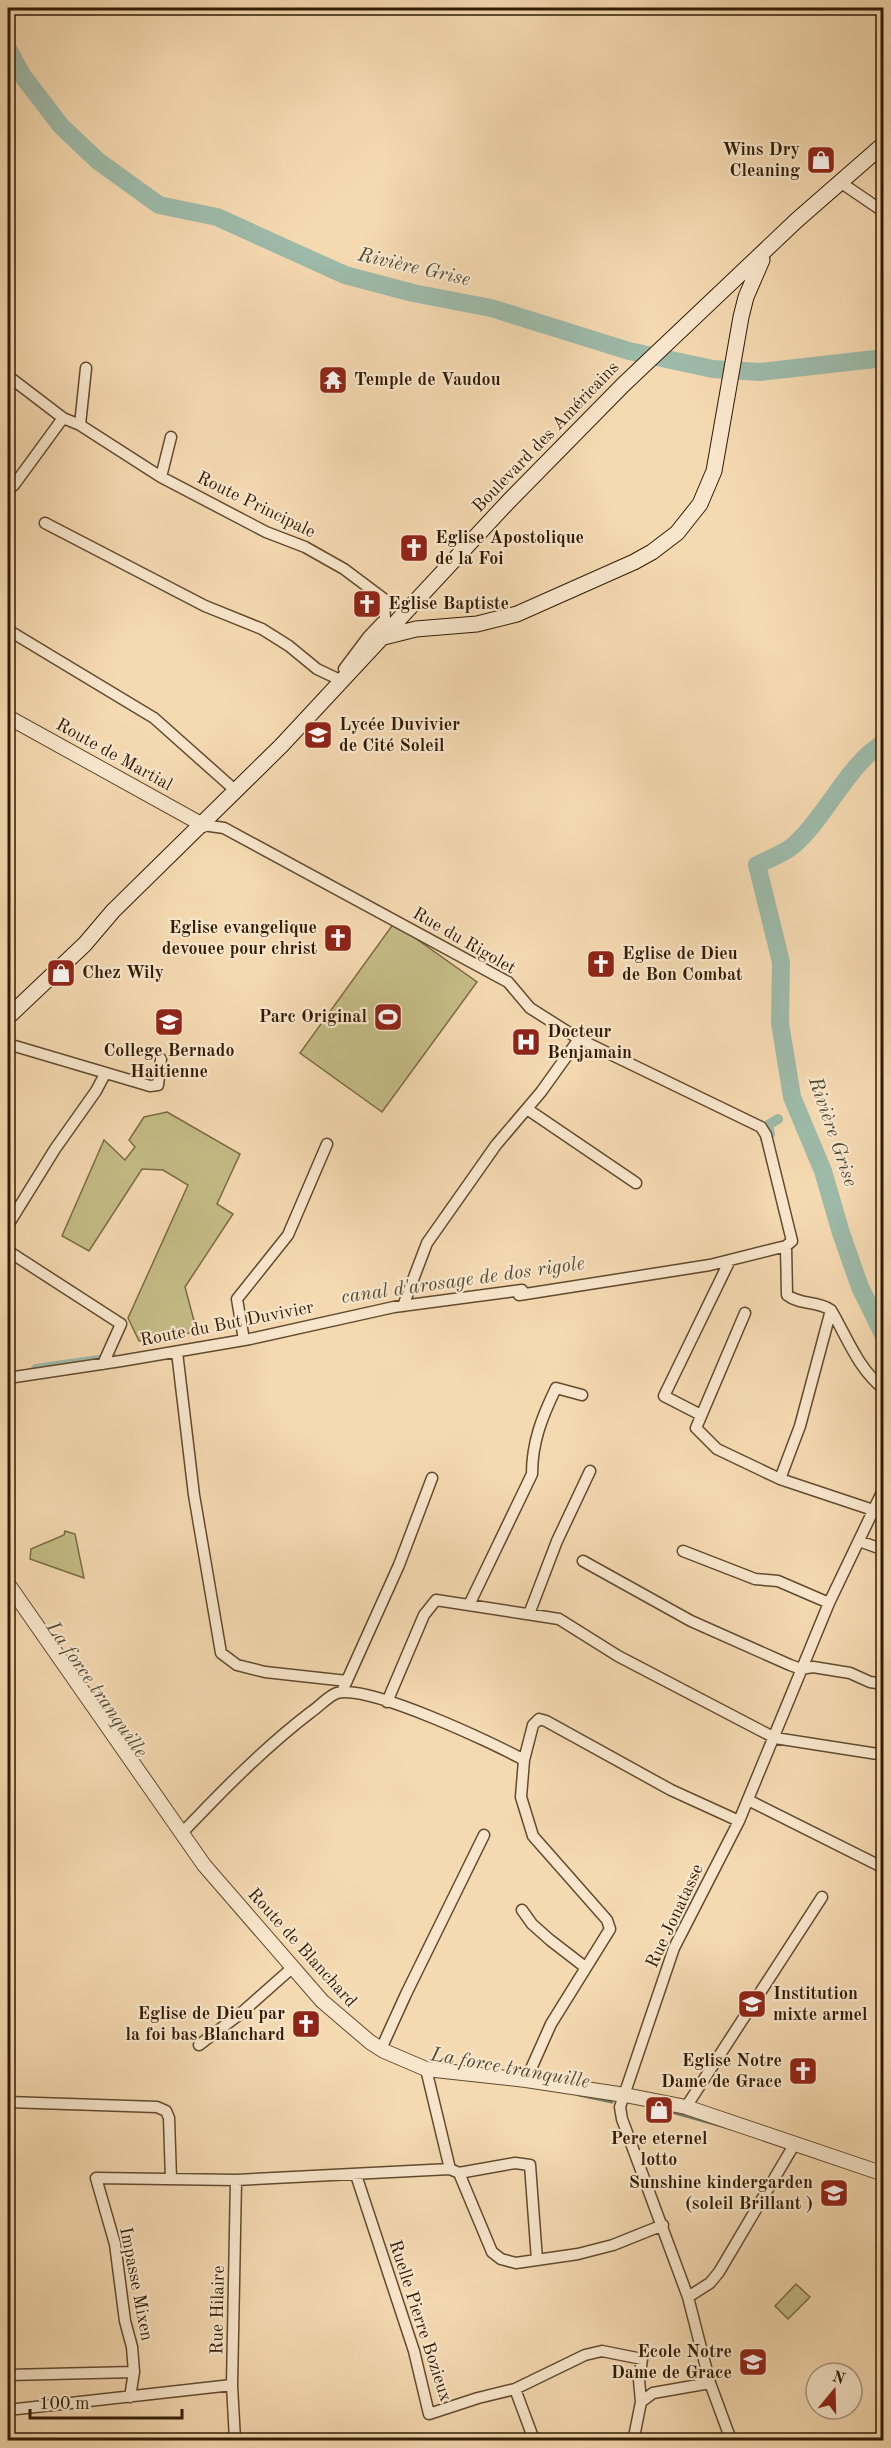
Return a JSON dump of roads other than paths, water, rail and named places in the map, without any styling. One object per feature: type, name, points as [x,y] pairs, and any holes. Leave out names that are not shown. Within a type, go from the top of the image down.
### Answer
[{"type":"main road","name":"Boulevard des Américains","points":[[8,1017],[85,944],[134,890],[202,825],[324,701],[508,502],[623,385],[840,182],[884,144]]},
{"type":"main road","points":[[384,638],[427,628],[488,622],[517,614],[578,588],[652,552],[677,533],[692,516],[707,490],[720,444],[741,317],[752,280],[771,246]]},
{"type":"street","points":[[840,182],[884,212]]},
{"type":"street","points":[[80,425],[86,369]]},
{"type":"street","name":"Route Principale","points":[[8,376],[63,418],[80,425],[161,477],[266,532],[322,556],[344,569],[384,599],[386,619],[368,637],[336,678],[325,693],[324,701]]},
{"type":"street","points":[[8,490],[63,418]]},
{"type":"street","points":[[161,477],[171,437]]},
{"type":"street","points":[[45,524],[205,606],[262,629],[289,646],[317,669],[336,678]]},
{"type":"street","points":[[8,630],[154,718],[236,790]]},
{"type":"street","name":"Route de Martial","points":[[8,717],[202,825]]},
{"type":"street","name":"Rue du Rigolet","points":[[202,825],[224,828],[508,982],[530,1008],[579,1039],[761,1127],[766,1135],[789,1241],[787,1295],[797,1300],[826,1306],[831,1310]]},
{"type":"street","points":[[403,1306],[427,1243],[496,1145],[527,1109],[579,1039]]},
{"type":"street","points":[[8,1044],[150,1086],[158,1085],[161,1059]]},
{"type":"street","points":[[8,1225],[105,1074]]},
{"type":"street","points":[[527,1109],[636,1183]]},
{"type":"street","points":[[244,1340],[237,1299],[288,1235],[327,1144]]},
{"type":"street","name":"Route du But Duvivier","points":[[8,1378],[244,1340],[403,1306],[522,1290],[519,1295],[730,1260],[789,1241]]},
{"type":"street","points":[[8,1251],[122,1324],[103,1364]]},
{"type":"street","points":[[701,1416],[664,1396],[730,1260]]},
{"type":"street","points":[[831,1310],[855,1356],[873,1381],[884,1389]]},
{"type":"street","points":[[780,1479],[800,1426],[831,1310]]},
{"type":"street","points":[[745,1313],[696,1428],[717,1449],[780,1479],[873,1510]]},
{"type":"street","points":[[177,1352],[194,1495],[221,1653],[237,1665],[265,1672],[347,1681]]},
{"type":"street","points":[[469,1605],[532,1474],[532,1454],[538,1426],[556,1388],[582,1395]]},
{"type":"street","points":[[529,1614],[557,1541],[590,1471]]},
{"type":"street","points":[[342,1693],[399,1565],[432,1478]]},
{"type":"street","name":"Rue Jonatasse","points":[[731,2440],[710,2383],[688,2297],[622,2119],[620,2107],[674,1948],[739,1821],[829,1603],[884,1488]]},
{"type":"street","points":[[859,1541],[884,1550]]},
{"type":"street","points":[[683,1551],[755,1578],[778,1581],[829,1603]]},
{"type":"street","points":[[583,1561],[691,1621],[801,1669],[813,1667],[850,1673],[870,1682],[884,1684]]},
{"type":"street","name":"Route de Blanchard","points":[[8,1584],[204,1865],[329,2008],[381,2049],[426,2069],[526,2080],[686,2107],[884,2174]]},
{"type":"street","points":[[387,1702],[424,1615],[436,1600],[559,1619],[618,1656],[775,1738],[884,1755]]},
{"type":"street","points":[[182,1833],[277,1738],[336,1694],[360,1694],[428,1715],[500,1746],[524,1760]]},
{"type":"street","points":[[526,2080],[551,2024],[610,1929],[610,1924],[533,1836],[521,1797],[524,1760],[533,1725],[539,1719],[546,1721],[671,1790],[739,1821]]},
{"type":"street","points":[[748,1800],[884,1868]]},
{"type":"street","points":[[381,2049],[484,1835]]},
{"type":"street","points":[[686,2107],[822,1897]]},
{"type":"street","points":[[522,1910],[542,1934],[585,1967]]},
{"type":"street","points":[[199,2045],[240,2014],[292,1968]]},
{"type":"street","points":[[426,2069],[454,2171],[492,2252],[508,2262],[559,2258],[613,2245],[663,2225]]},
{"type":"street","points":[[8,2102],[157,2107],[166,2111],[169,2118],[171,2179],[236,2181],[454,2171],[516,2163],[530,2165],[537,2260]]},
{"type":"street","points":[[688,2297],[710,2283],[719,2272],[794,2145]]},
{"type":"street","name":"Ruelle Pierre Bozieux","points":[[356,2175],[414,2351],[429,2414],[515,2389]]},
{"type":"street","name":"Impasse Mixen","points":[[130,2397],[134,2372],[115,2244],[96,2178],[171,2179]]},
{"type":"street","name":"Rue Hilaire","points":[[235,2440],[232,2385],[236,2181]]},
{"type":"street","points":[[534,2440],[515,2389],[585,2355],[602,2351],[642,2359],[639,2380],[641,2402],[634,2438],[630,2440]]},
{"type":"street","points":[[8,2375],[134,2372]]},
{"type":"street","points":[[641,2402],[653,2393],[710,2383]]},
{"type":"street","points":[[8,2410],[232,2385]]},
{"type":"waterway","name":"Rivière Grise","points":[[8,49],[22,75],[61,126],[98,161],[159,205],[217,217],[345,275],[413,293],[491,308],[629,351],[713,369],[760,372],[884,358]]},
{"type":"waterway","name":"Rivière Grise","points":[[884,743],[860,763],[817,820],[794,845],[757,865],[781,962],[780,1023],[792,1097],[823,1171],[860,1287],[884,1336]]},
{"type":"waterway","name":"canal d'arosage de dos rigole","points":[[765,1139],[770,1134],[768,1125],[778,1119]]},
{"type":"waterway","name":"canal d'arosage de dos rigole","points":[[36,1369],[113,1358]]},
{"type":"waterway","name":"La force tranquille","points":[[579,2095],[612,2102]]},
{"type":"waterway","name":"La force tranquille","points":[[654,2107],[732,2129]]},
{"type":"place","name":"Wins Dry Cleaning","points":[[821,160]]},
{"type":"place","name":"Temple de Vaudou","points":[[333,380]]},
{"type":"place","name":"Eglise Apostolique de la Foi","points":[[414,548]]},
{"type":"place","name":"Eglise Baptiste","points":[[367,604]]},
{"type":"place","name":"Lycée Duvivier de Cité Soleil","points":[[318,735]]},
{"type":"place","name":"Eglise evangelique devouee pour christ","points":[[338,938]]},
{"type":"place","name":"Eglise de Dieu de Bon Combat","points":[[601,964]]},
{"type":"place","name":"Chez Wily","points":[[61,973]]},
{"type":"place","name":"Parc Original","points":[[388,1017]]},
{"type":"place","name":"College Bernado Haitienne","points":[[169,1022]]},
{"type":"place","name":"Docteur Benjamain","points":[[526,1042]]},
{"type":"place","name":"Institution mixte armel","points":[[752,2004]]},
{"type":"place","name":"Eglise de Dieu par la foi bas Blanchard","points":[[306,2024]]},
{"type":"place","name":"Eglise Notre Dame de Grace","points":[[803,2071]]},
{"type":"place","name":"Pere eternel lotto","points":[[659,2110]]},
{"type":"place","name":"Sunshine kindergarden (soleil Brillant )","points":[[834,2193]]},
{"type":"place","name":"Ecole Notre Dame de Grace","points":[[753,2362]]}]
